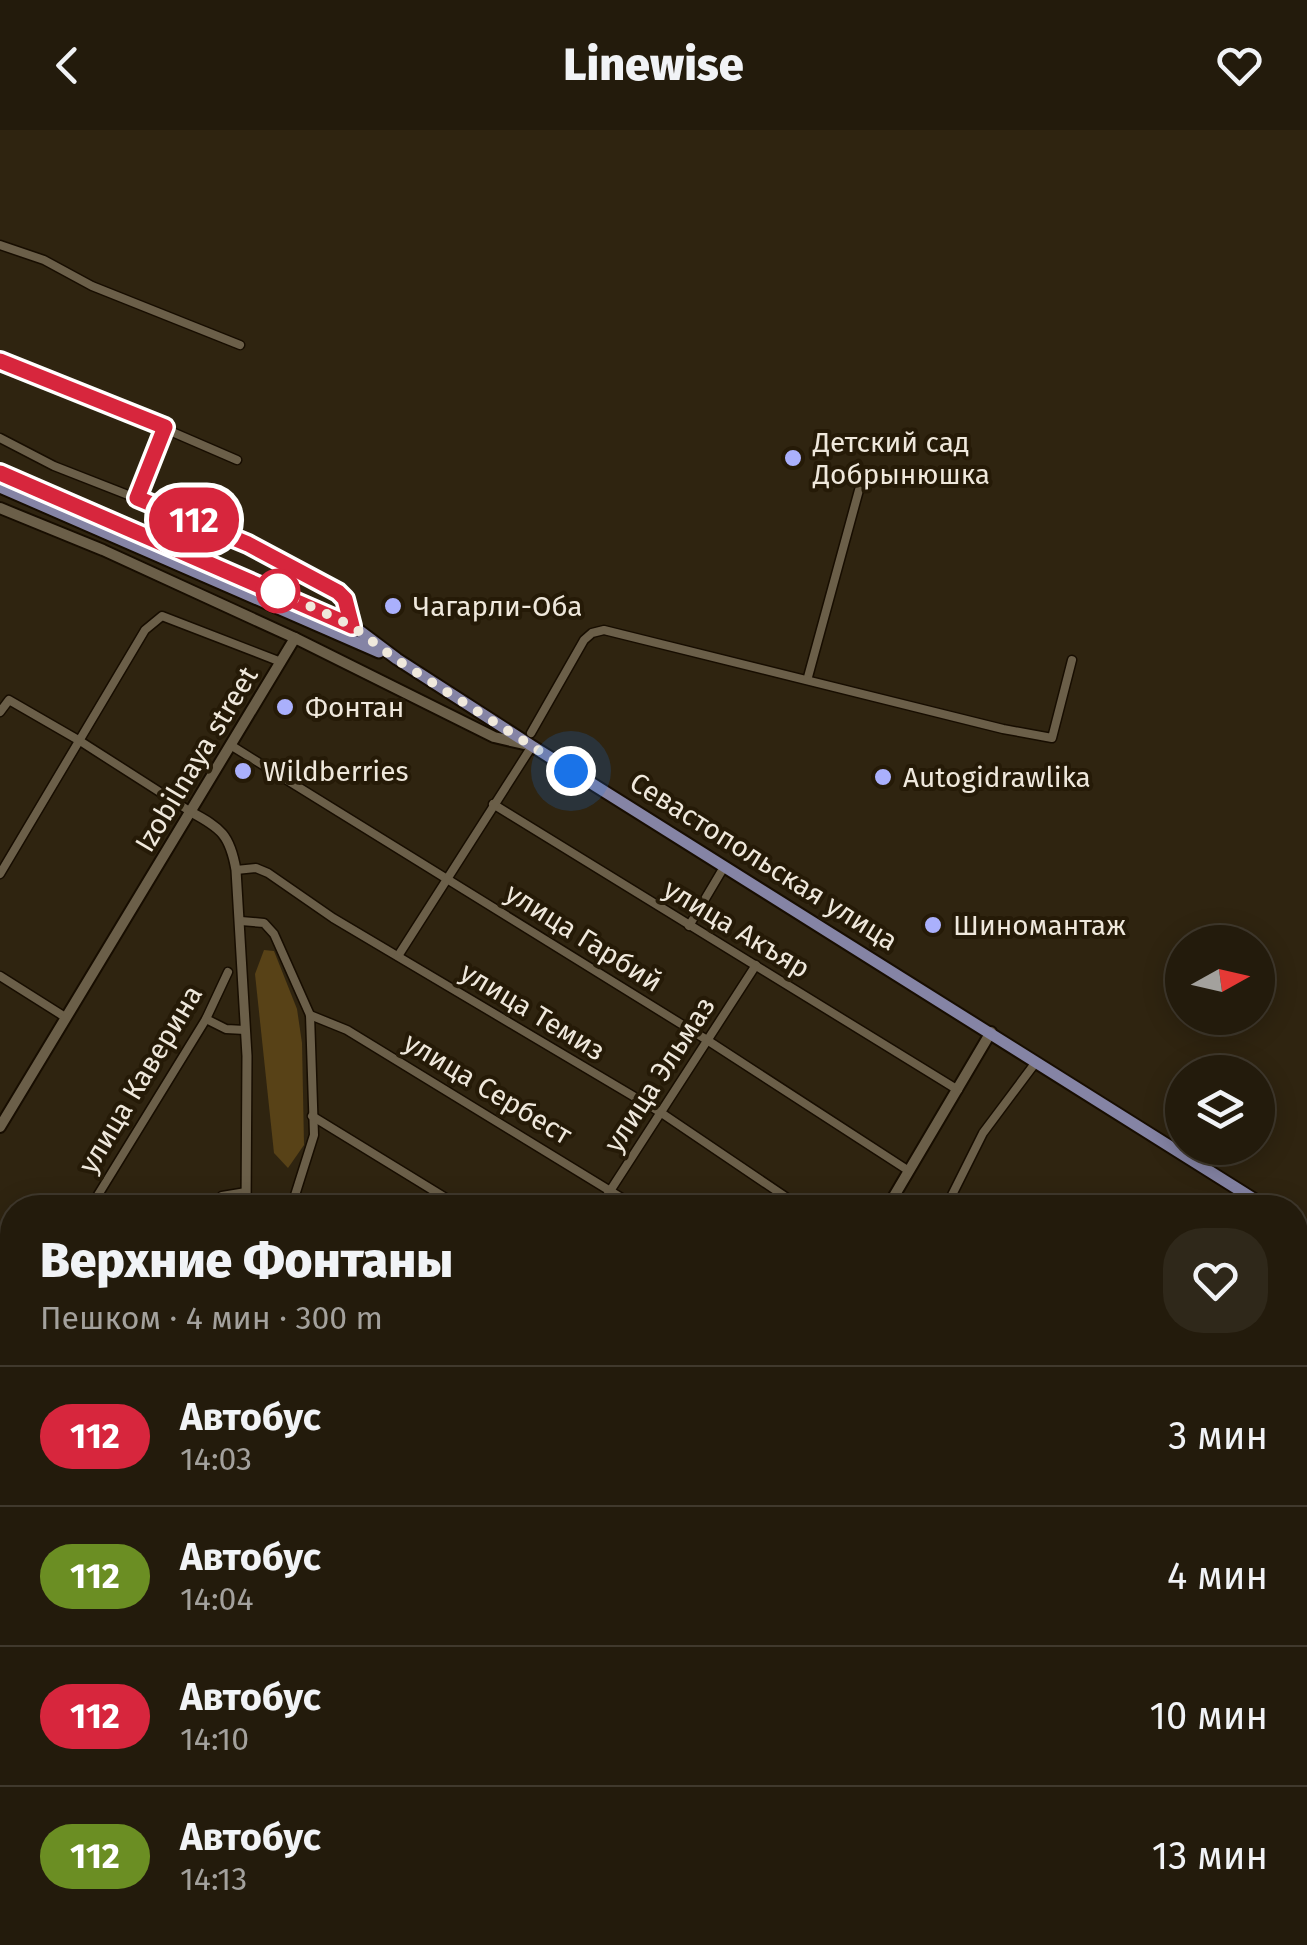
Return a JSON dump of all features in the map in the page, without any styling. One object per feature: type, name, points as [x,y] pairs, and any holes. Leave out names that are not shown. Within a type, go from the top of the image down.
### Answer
[{"type":"main road","points":[[0,473],[352,626],[397,660]]},
{"type":"main road","points":[[0,487],[397,660]]},
{"type":"main road","points":[[0,508],[270,626],[494,737],[532,740]]},
{"type":"main road","points":[[270,626],[284,642],[280,662]]},
{"type":"main road","name":"Izobilnaya street","points":[[0,1126],[295,638]]},
{"type":"main road","points":[[280,662],[294,650],[326,652]]},
{"type":"main road","name":"Севастопольская улица","points":[[397,660],[532,740],[724,867],[1247,1195]]},
{"type":"main road","points":[[436,706],[488,716]]},
{"type":"main road","points":[[895,1195],[991,1032]]},
{"type":"street","points":[[0,245],[44,260],[92,286],[240,345]]},
{"type":"street","points":[[0,361],[238,460]]},
{"type":"street","points":[[137,498],[165,427]]},
{"type":"street","points":[[0,438],[54,466],[248,544],[338,592],[345,599],[352,626]]},
{"type":"street","points":[[808,677],[860,490]]},
{"type":"street","points":[[0,874],[146,630],[162,616],[280,662]]},
{"type":"street","points":[[398,956],[532,740],[584,640],[604,630],[1003,730],[1052,738],[1072,660]]},
{"type":"street","points":[[1,709],[9,700],[80,740],[222,830],[233,852],[245,1030],[246,1192],[228,1195]]},
{"type":"street","name":"улица Гарбий","points":[[232,746],[707,1040],[909,1171]]},
{"type":"street","name":"улица Акъяр","points":[[493,804],[958,1090]]},
{"type":"street","points":[[689,926],[724,867]]},
{"type":"street","name":"улица Темиз","points":[[236,870],[256,868],[268,873],[333,918],[660,1112],[783,1195]]},
{"type":"street","points":[[240,921],[264,924],[274,934],[310,1016],[314,1135],[295,1195]]},
{"type":"street","name":"улица Эльмаз","points":[[607,1195],[756,965]]},
{"type":"street","name":"улица Каверина","points":[[98,1195],[206,1019],[228,972]]},
{"type":"street","points":[[0,976],[65,1017]]},
{"type":"street","name":"улица Сербест","points":[[310,1016],[347,1030],[620,1195]]},
{"type":"street","points":[[206,1019],[226,1029],[245,1030]]},
{"type":"street","points":[[952,1195],[983,1133],[1036,1062]]},
{"type":"street","points":[[312,1116],[441,1195]]},
{"type":"shaded area","points":[[264,950],[274,951],[297,1009],[302,1043],[304,1145],[288,1168],[274,1153],[255,974]]},
{"type":"bus line","name":"112","points":[[0,361],[165,427],[137,498],[248,544],[342,594],[352,626],[0,473]]},
{"type":"place","name":"Детский сад Добрынюшка","points":[[793,458]]},
{"type":"place","name":"Чагарли-Оба","points":[[393,606]]},
{"type":"place","name":"Фонтан","points":[[285,707]]},
{"type":"place","name":"Wildberries","points":[[243,771]]},
{"type":"place","name":"Autogidrawlika","points":[[883,777]]},
{"type":"place","name":"Шиномантаж","points":[[933,925]]},
{"type":"route","points":[[278,591],[352,626],[397,660],[571,771]]}]
